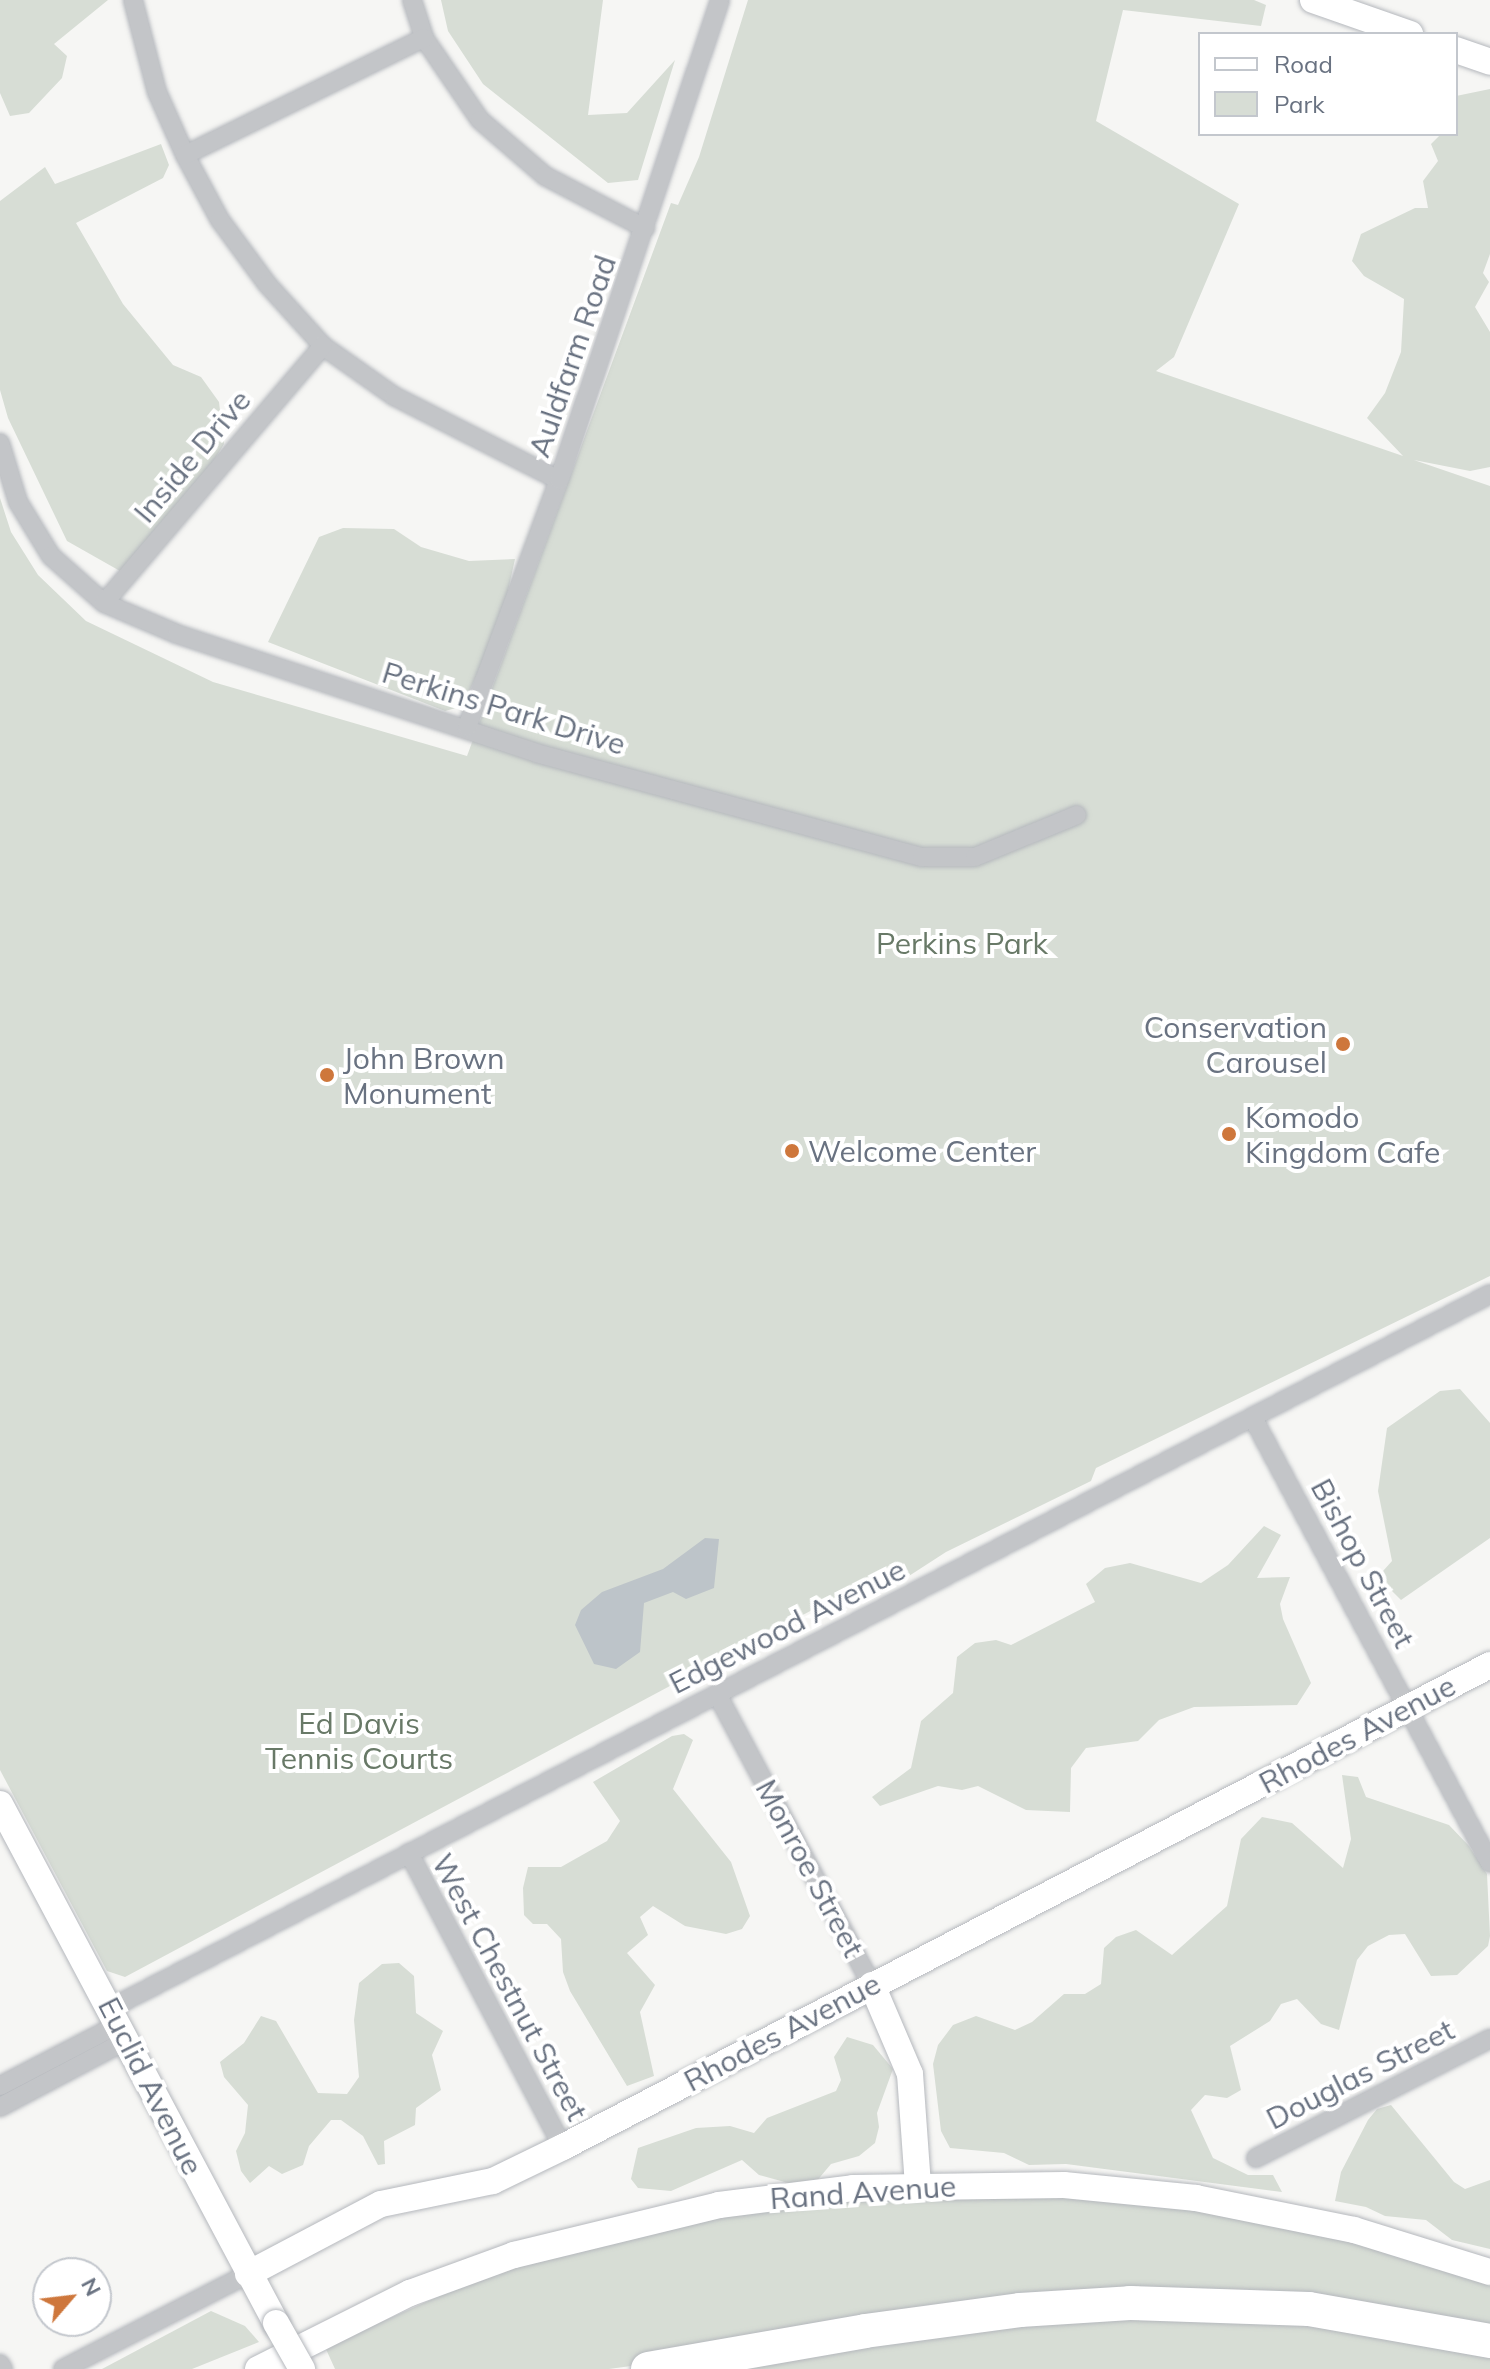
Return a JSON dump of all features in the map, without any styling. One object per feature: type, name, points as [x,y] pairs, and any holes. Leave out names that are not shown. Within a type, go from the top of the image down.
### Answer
[{"type":"highway","points":[[648,2369],[881,2329],[1020,2310],[1130,2303],[1309,2309],[1490,2341]]},
{"type":"street","points":[[133,0],[157,92],[185,155],[247,259],[323,346],[425,416],[559,480]]},
{"type":"street","points":[[412,0],[424,38],[480,120],[517,155],[577,195],[645,228]]},
{"type":"street","name":"Auldfarm Road","points":[[467,727],[559,480],[720,0]]},
{"type":"street","points":[[1313,0],[1404,32]]},
{"type":"street","points":[[185,155],[424,38]]},
{"type":"street","points":[[1458,51],[1490,62]]},
{"type":"street","name":"Inside Drive","points":[[104,603],[323,346]]},
{"type":"street","name":"Perkins Park Drive","points":[[0,443],[18,502],[42,543],[104,603],[177,634],[467,727],[536,753],[922,857],[975,857],[1077,815]]},
{"type":"street","name":"Edgewood Avenue","points":[[0,2086],[119,2024],[409,1853],[1490,1294]]},
{"type":"street","name":"Bishop Street","points":[[1253,1418],[1490,1863]]},
{"type":"street","name":"Rhodes Avenue","points":[[63,2369],[381,2204],[493,2181],[563,2147],[1490,1665]]},
{"type":"street","name":"Monroe Street","points":[[717,1694],[872,1985],[910,2074],[918,2185]]},
{"type":"street","name":"Euclid Avenue","points":[[0,1804],[119,2024],[248,2274],[302,2369]]},
{"type":"street","name":"West Chestnut Street","points":[[409,1853],[563,2147]]},
{"type":"street","name":"Edgewood Avenue","points":[[0,2107],[119,2024]]},
{"type":"street","name":"Douglas Street","points":[[1256,2158],[1490,2039]]},
{"type":"street","name":"Rand Avenue","points":[[258,2369],[410,2293],[576,2237],[719,2205],[918,2185],[1064,2185],[1196,2198],[1354,2230],[1490,2272]]},
{"type":"green space","points":[[0,0],[108,0],[54,44],[67,56],[62,78],[29,113],[10,116],[0,93]]},
{"type":"green space","points":[[441,0],[603,0],[588,115],[627,113],[675,60],[638,180],[608,183],[483,84],[448,31]]},
{"type":"green space","name":"Perkins Park","points":[[748,0],[1254,0],[1266,5],[1261,26],[1123,10],[1096,121],[1239,204],[1174,357],[1156,371],[1403,456],[1367,418],[1385,393],[1401,352],[1404,299],[1364,276],[1352,261],[1361,234],[1415,208],[1428,208],[1423,181],[1438,161],[1431,144],[1439,136],[1458,136],[1458,96],[1490,89],[1490,254],[1483,273],[1489,282],[1475,307],[1490,332],[1490,467],[1470,471],[1414,460],[1490,486],[1490,1276],[1096,1468],[1091,1481],[946,1552],[895,1585],[874,1577],[125,1977],[107,1971],[0,1770],[0,498],[11,532],[38,575],[86,621],[213,682],[467,756],[671,203],[678,205],[699,157]]},
{"type":"green space","points":[[161,144],[169,165],[163,178],[76,223],[123,304],[173,365],[201,377],[219,402],[224,444],[204,477],[120,571],[67,541],[8,418],[0,390],[0,201],[45,167],[55,184]]},
{"type":"green space","points":[[343,528],[394,529],[421,547],[469,561],[515,559],[502,618],[463,706],[445,711],[268,642],[319,537]]},
{"type":"green space","points":[[1460,1389],[1490,1423],[1490,1538],[1401,1600],[1384,1583],[1383,1571],[1392,1561],[1378,1491],[1387,1428],[1440,1391]]},
{"type":"green space","points":[[1264,1526],[1281,1535],[1257,1578],[1290,1577],[1280,1604],[1283,1619],[1311,1683],[1297,1705],[1194,1707],[1159,1720],[1138,1741],[1086,1748],[1071,1768],[1070,1812],[1026,1810],[978,1786],[962,1790],[938,1786],[880,1806],[872,1797],[911,1768],[921,1721],[953,1693],[957,1657],[975,1643],[996,1640],[1011,1645],[1095,1602],[1086,1584],[1105,1568],[1130,1563],[1201,1583],[1228,1565]]},
{"type":"green space","points":[[684,1734],[693,1740],[673,1789],[731,1862],[750,1916],[742,1929],[726,1934],[685,1926],[653,1906],[640,1917],[648,1935],[627,1953],[655,1985],[640,2012],[654,2076],[627,2086],[570,1991],[563,1972],[561,1939],[547,1924],[533,1924],[524,1915],[523,1888],[528,1867],[561,1867],[607,1841],[620,1821],[593,1782],[672,1736]]},
{"type":"green space","points":[[1342,1775],[1358,1777],[1366,1797],[1449,1825],[1469,1846],[1487,1874],[1490,1936],[1488,1946],[1457,1975],[1431,1976],[1405,1934],[1389,1935],[1368,1946],[1357,1960],[1339,2030],[1321,2024],[1297,1999],[1281,2004],[1270,2021],[1230,2046],[1241,2090],[1227,2098],[1205,2095],[1191,2110],[1213,2158],[1248,2175],[1273,2175],[1282,2192],[1066,2164],[1029,2165],[1004,2153],[950,2148],[941,2131],[933,2064],[938,2045],[953,2025],[976,2016],[1015,2030],[1032,2022],[1064,1994],[1085,1994],[1101,1984],[1104,1948],[1116,1937],[1136,1930],[1172,1955],[1227,1906],[1241,1839],[1262,1817],[1292,1823],[1343,1868],[1351,1839]]},
{"type":"green space","points":[[399,1963],[414,1976],[416,2013],[443,2031],[432,2055],[441,2090],[416,2108],[415,2125],[384,2141],[385,2164],[378,2165],[363,2136],[341,2120],[331,2120],[309,2146],[303,2165],[282,2174],[269,2166],[250,2183],[241,2171],[236,2151],[245,2133],[248,2105],[224,2077],[220,2062],[244,2043],[261,2016],[276,2021],[318,2093],[347,2094],[359,2077],[354,2020],[359,1983],[382,1964]]},
{"type":"green space","points":[[847,2037],[873,2045],[893,2069],[877,2113],[879,2127],[875,2143],[859,2156],[831,2164],[810,2189],[759,2175],[742,2160],[671,2191],[638,2188],[631,2179],[638,2148],[696,2128],[730,2126],[754,2133],[767,2118],[836,2091],[841,2080],[834,2057]]},
{"type":"green space","points":[[1391,2105],[1454,2182],[1465,2189],[1490,2180],[1490,2249],[1452,2240],[1426,2220],[1385,2216],[1366,2207],[1335,2201],[1341,2172],[1368,2120],[1377,2109]]},
{"type":"green space","points":[[1029,2195],[1149,2202],[1316,2231],[1490,2283],[1490,2334],[1149,2295],[609,2369],[335,2369],[325,2347],[482,2277],[677,2223],[840,2199]]},
{"type":"green space","points":[[211,2311],[245,2326],[259,2342],[192,2369],[102,2369]]},
{"type":"green space","points":[[1242,2311],[1490,2349],[1490,2369],[691,2369],[961,2325]]},
{"type":"shaded area","points":[[705,1538],[719,1539],[714,1588],[686,1599],[673,1592],[644,1603],[640,1652],[616,1669],[594,1664],[575,1625],[581,1610],[602,1592],[663,1569]]},
{"type":"place","name":"Conservation Carousel","points":[[1343,1044]]},
{"type":"place","name":"John Brown Monument","points":[[327,1075]]},
{"type":"place","name":"Komodo Kingdom Cafe","points":[[1229,1134]]},
{"type":"place","name":"Welcome Center","points":[[792,1151]]},
{"type":"park label","name":"Ed Davis Tennis Courts","points":[[359,1740]]}]
